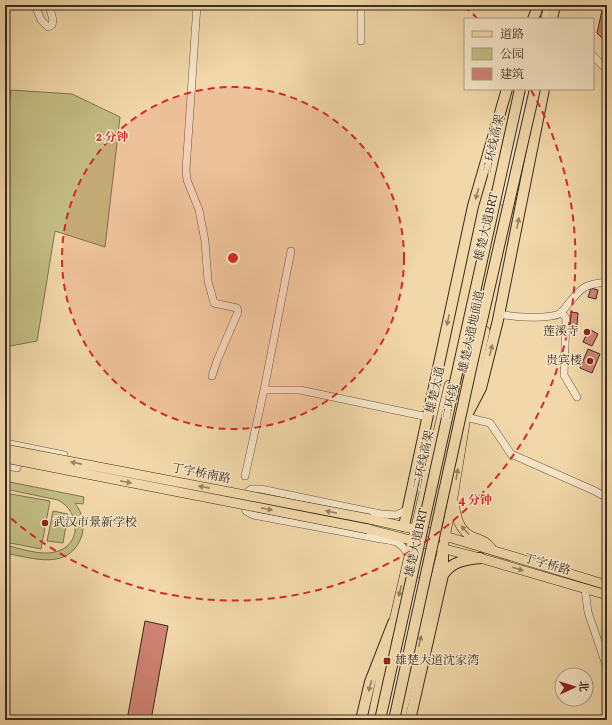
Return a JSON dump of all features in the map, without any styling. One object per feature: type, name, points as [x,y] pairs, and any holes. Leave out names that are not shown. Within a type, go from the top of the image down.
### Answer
[{"type":"highway","points":[[551,18],[556,5]]},
{"type":"highway","points":[[404,526],[473,206],[507,90]]},
{"type":"highway","name":"二环线高架","points":[[380,720],[518,90]]},
{"type":"highway","name":"二环线","points":[[394,720],[472,364],[536,90]]},
{"type":"highway","points":[[466,417],[481,388],[500,314],[544,90]]},
{"type":"highway","points":[[410,720],[443,574],[443,548]]},
{"type":"highway","points":[[443,574],[449,567],[458,562],[480,558]]},
{"type":"highway","points":[[361,720],[374,672],[393,623]]},
{"type":"main road","name":"雄楚大道","points":[[372,720],[412,540],[518,90]]},
{"type":"main road","name":"雄楚大道地面道","points":[[400,720],[443,548],[466,417],[536,90]]},
{"type":"main road","name":"丁字桥南路","points":[[5,449],[370,519],[445,536]]},
{"type":"main road","name":"丁字桥南路","points":[[5,458],[368,529],[443,548]]},
{"type":"main road","points":[[453,497],[457,518],[461,528],[469,535],[487,542],[492,550]]},
{"type":"main road","name":"丁字桥路","points":[[445,536],[607,585]]},
{"type":"main road","name":"丁字桥路","points":[[443,548],[607,594]]},
{"type":"street","points":[[34,5],[41,20],[48,27],[52,25],[54,20],[49,5]]},
{"type":"street","points":[[197,5],[186,170],[187,180],[199,210],[205,241],[208,281],[214,303],[237,308],[238,312],[212,376]]},
{"type":"street","points":[[361,5],[361,41]]},
{"type":"street","points":[[548,5],[551,18]]},
{"type":"street","points":[[594,57],[607,70]]},
{"type":"street","name":"雄楚大道BRT","points":[[387,720],[428,544],[529,90]]},
{"type":"street","points":[[245,476],[264,390],[291,251]]},
{"type":"street","points":[[577,397],[564,375],[565,316],[581,288],[596,282],[607,282]]},
{"type":"street","points":[[500,314],[514,316],[565,316]]},
{"type":"street","points":[[264,390],[300,390],[428,417]]},
{"type":"street","points":[[466,417],[490,423],[511,454],[595,490],[607,498]]},
{"type":"street","points":[[5,443],[64,455]]},
{"type":"street","points":[[5,465],[17,468],[21,446]]},
{"type":"street","points":[[407,510],[396,515],[381,514],[261,489],[251,489],[246,493],[244,502],[246,511],[253,515],[397,542],[404,547],[409,556]]},
{"type":"street","points":[[381,514],[392,524]]},
{"type":"street","points":[[381,539],[391,535]]},
{"type":"street","points":[[585,589],[588,612],[607,668]]},
{"type":"green space","points":[[11,90],[72,94],[120,117],[105,247],[55,231],[37,341],[5,347],[5,143]]},
{"type":"green space","points":[[5,481],[84,497],[83,504],[75,503],[82,518],[82,535],[76,547],[69,554],[49,560],[27,558],[5,553],[5,545],[43,553],[55,552],[64,549],[74,536],[75,528],[71,512],[66,505],[58,500],[5,489]]},
{"type":"green space","points":[[5,493],[50,501],[41,549],[5,542]]},
{"type":"green space","points":[[53,511],[68,514],[63,543],[47,541]]},
{"type":"building","points":[[603,6],[607,7],[607,43],[597,33]]},
{"type":"building","points":[[591,288],[598,290],[596,299],[588,297]]},
{"type":"building","points":[[571,312],[578,313],[577,325],[570,324]]},
{"type":"building","points":[[589,329],[598,334],[592,346],[583,342]]},
{"type":"building","name":"贵宾楼","points":[[588,349],[600,354],[592,373],[580,368]]},
{"type":"building","points":[[145,621],[168,626],[151,720],[127,720]]},
{"type":"place","name":"莲溪寺","points":[[587,332]]},
{"type":"place","name":"贵宾楼","points":[[590,361]]},
{"type":"place","name":"武汉市景新学校","points":[[45,523]]},
{"type":"place","name":"雄楚大道沈家湾","points":[[387,661]]}]
